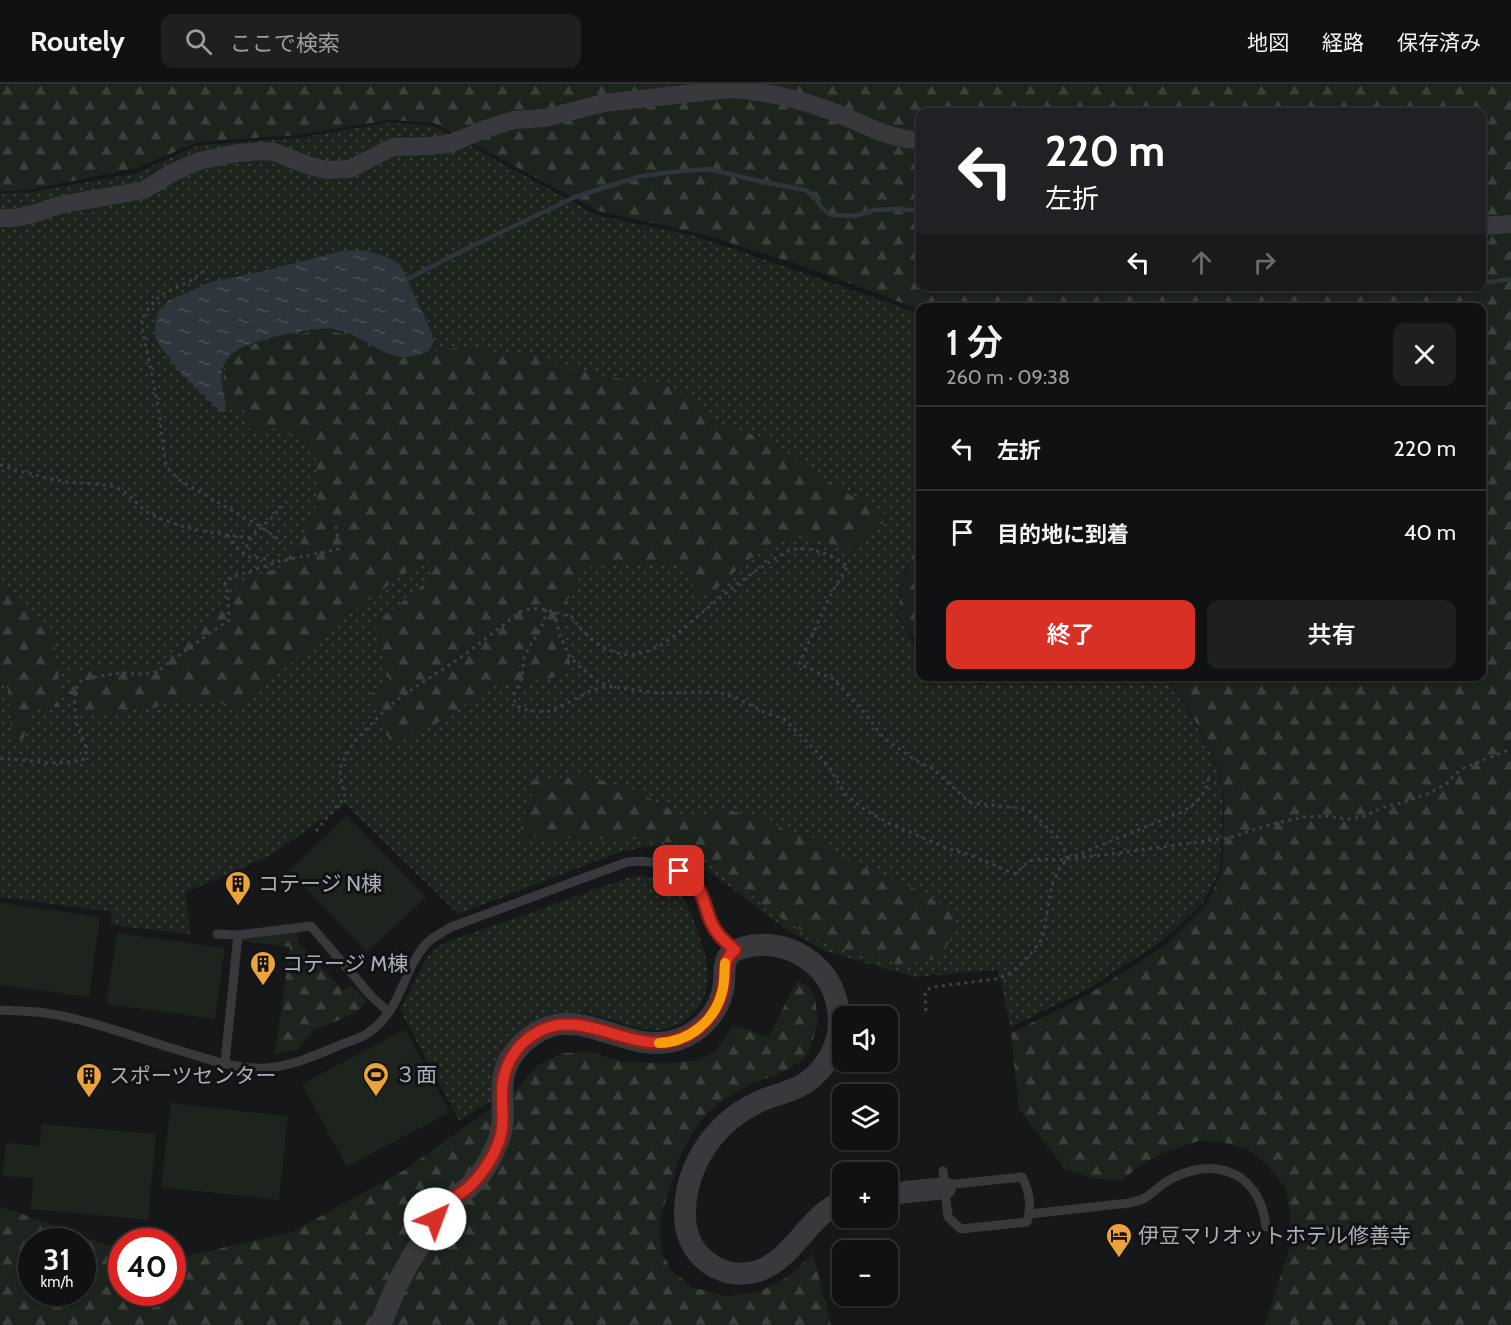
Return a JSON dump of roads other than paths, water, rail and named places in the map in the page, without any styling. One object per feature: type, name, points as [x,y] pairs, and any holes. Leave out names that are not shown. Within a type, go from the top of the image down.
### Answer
[{"type":"street","points":[[0,218],[14,218],[60,205],[144,190],[174,172],[199,161],[238,153],[274,152],[310,166],[338,170],[350,168],[393,147],[452,143],[514,120],[551,117],[604,103],[730,89],[749,90],[788,98],[826,109],[885,134],[916,141]]},
{"type":"street","points":[[1486,226],[1511,224]]},
{"type":"street","points":[[380,1325],[399,1281],[435,1219],[453,1199],[473,1183],[495,1149],[502,1127],[503,1080],[509,1062],[519,1047],[534,1034],[560,1024],[589,1026],[640,1042],[675,1041],[705,1023],[718,1004],[724,981],[725,964],[730,954],[748,946],[777,946],[790,949],[814,964],[824,974],[834,993],[839,1013],[839,1027],[831,1054],[814,1077],[790,1091],[738,1112],[712,1138],[696,1164],[687,1193],[685,1218],[688,1238],[699,1256],[716,1268],[736,1273],[756,1271],[782,1256],[818,1216],[832,1207]]},
{"type":"street","points":[[898,1192],[944,1181]]},
{"type":"lane","points":[[0,1010],[46,1013],[76,1019],[225,1063],[254,1068],[290,1064],[363,1036],[382,1021],[396,1002],[424,946],[451,927],[627,862],[654,862],[673,868],[690,880],[699,890],[719,935],[735,950]]},
{"type":"lane","points":[[217,934],[238,935],[311,926],[372,997],[389,1012]]},
{"type":"lane","points":[[225,1063],[238,935]]},
{"type":"lane","points":[[1029,1214],[1129,1203],[1144,1198],[1168,1181],[1185,1173],[1211,1168],[1236,1175],[1250,1186],[1260,1201],[1266,1227]]},
{"type":"lane","points":[[1022,1177],[1029,1195],[1027,1222],[961,1229],[948,1217],[944,1181],[1022,1177]]},
{"type":"water","points":[[361,250],[386,257],[400,264],[432,333],[433,343],[429,351],[408,357],[393,355],[334,329],[300,332],[247,345],[231,355],[224,364],[221,376],[225,412],[221,412],[178,370],[155,337],[158,311],[168,301],[211,282],[343,251]]},
{"type":"waterway","points":[[407,279],[575,197],[641,176],[708,169],[805,190],[813,195],[822,208],[831,215],[855,216],[874,210],[916,211]]},
{"type":"waterway","points":[[1486,282],[1511,279]]},
{"type":"place","name":"コテージ N棟","points":[[238,907]]},
{"type":"place","name":"コテージ M棟","points":[[263,987]]},
{"type":"place","name":"３面","points":[[376,1098]]},
{"type":"place","name":"スポーツセンター","points":[[89,1099]]},
{"type":"place","name":"伊豆マリオットホテル修善寺","points":[[1119,1259]]}]
